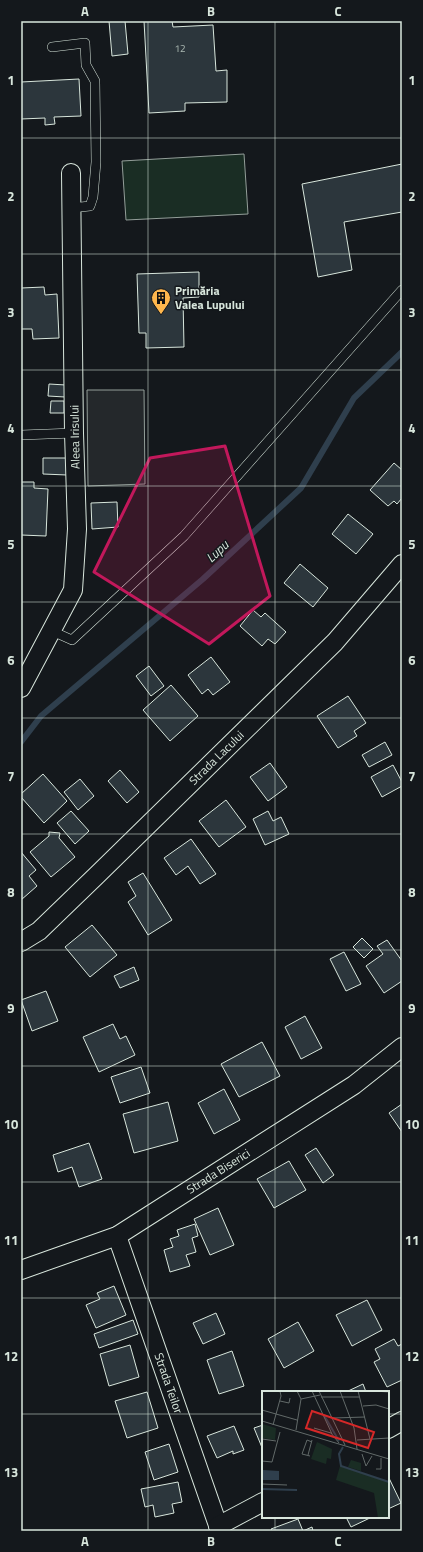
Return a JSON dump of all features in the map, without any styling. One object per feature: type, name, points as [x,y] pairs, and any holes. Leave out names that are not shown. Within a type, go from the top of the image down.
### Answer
[{"type":"street","name":"Aleea Irisului","points":[[21,688],[73,590],[77,529],[74,433],[71,173]]},
{"type":"street","name":"Strada Lacului","points":[[21,942],[38,931],[97,875],[335,642],[402,564]]},
{"type":"street","name":"Strada Biserici","points":[[21,1270],[117,1236],[354,1085],[402,1047]]},
{"type":"street","name":"Strada Teilor","points":[[117,1236],[219,1529]]},
{"type":"street","points":[[389,1428],[402,1421]]},
{"type":"street","points":[[219,1529],[262,1503]]},
{"type":"lane","points":[[52,47],[85,43],[86,65],[95,81],[96,162],[93,197],[90,206],[71,208]]},
{"type":"lane","points":[[52,631],[72,640],[184,536],[402,290]]},
{"type":"lane","points":[[21,435],[74,433]]},
{"type":"highlighted area","points":[[225,446],[270,596],[209,644],[94,572],[150,458]]},
{"type":"green space","points":[[244,154],[248,214],[126,220],[122,161]]},
{"type":"shaded area","points":[[87,390],[144,390],[145,484],[88,486]]},
{"type":"building","points":[[109,21],[125,21],[128,54],[112,56]]},
{"type":"building","points":[[144,21],[172,21],[173,27],[213,25],[216,71],[227,70],[227,102],[185,103],[185,111],[149,113]]},
{"type":"building","points":[[79,79],[81,116],[54,117],[55,124],[45,125],[45,118],[21,119],[21,82]]},
{"type":"building","points":[[402,164],[402,212],[344,222],[352,270],[318,277],[302,184]]},
{"type":"building","name":"Primăria Valea Lupului","points":[[199,272],[199,297],[183,298],[184,347],[146,348],[146,333],[139,333],[137,274]]},
{"type":"building","points":[[44,287],[45,295],[57,294],[59,338],[33,339],[32,329],[21,329],[21,288]]},
{"type":"building","points":[[49,384],[66,385],[65,397],[48,396]]},
{"type":"building","points":[[51,401],[64,401],[64,413],[50,413]]},
{"type":"building","points":[[43,458],[67,458],[67,475],[43,474]]},
{"type":"building","points":[[394,463],[402,470],[402,498],[397,504],[394,501],[388,506],[370,490]]},
{"type":"building","points":[[21,482],[34,482],[34,488],[48,489],[46,536],[21,535]]},
{"type":"building","points":[[117,502],[118,527],[92,529],[91,503]]},
{"type":"building","points":[[348,514],[373,534],[356,554],[332,534]]},
{"type":"building","points":[[300,564],[328,588],[313,607],[284,583]]},
{"type":"building","points":[[253,610],[261,617],[265,613],[286,632],[275,644],[268,639],[262,646],[240,626]]},
{"type":"building","points":[[211,657],[230,682],[213,695],[208,689],[202,694],[188,675]]},
{"type":"building","points":[[149,666],[164,686],[151,696],[136,676]]},
{"type":"building","points":[[171,685],[198,716],[170,741],[143,710]]},
{"type":"building","points":[[348,696],[366,723],[354,731],[357,736],[338,748],[317,716]]},
{"type":"building","points":[[385,742],[392,755],[369,767],[362,755]]},
{"type":"building","points":[[270,763],[287,787],[268,801],[250,777]]},
{"type":"building","points":[[393,765],[402,782],[402,786],[382,797],[371,777]]},
{"type":"building","points":[[120,770],[139,792],[127,803],[108,781]]},
{"type":"building","points":[[43,774],[67,801],[44,823],[21,797],[21,794]]},
{"type":"building","points":[[80,779],[94,796],[78,810],[64,792]]},
{"type":"building","points":[[226,800],[246,827],[219,847],[199,821]]},
{"type":"building","points":[[71,811],[89,831],[75,844],[57,823]]},
{"type":"building","points":[[268,811],[273,821],[281,817],[289,834],[265,845],[253,819]]},
{"type":"building","points":[[49,832],[60,833],[59,838],[75,857],[51,877],[30,852],[49,836]]},
{"type":"building","points":[[191,839],[216,874],[200,884],[188,866],[176,875],[164,858]]},
{"type":"building","points":[[21,852],[36,870],[29,876],[37,886],[21,900]]},
{"type":"building","points":[[143,873],[172,920],[148,935],[128,902],[136,896],[128,882]]},
{"type":"building","points":[[92,925],[117,955],[90,977],[65,947]]},
{"type":"building","points":[[362,938],[373,949],[364,958],[353,947]]},
{"type":"building","points":[[387,940],[402,961],[402,981],[384,993],[366,966],[383,954],[377,946]]},
{"type":"building","points":[[344,952],[361,984],[346,991],[330,959]]},
{"type":"building","points":[[134,967],[139,980],[120,988],[114,976]]},
{"type":"building","points":[[46,991],[58,1021],[32,1031],[21,1000]]},
{"type":"building","points":[[305,1016],[322,1048],[301,1059],[285,1027]]},
{"type":"building","points":[[113,1024],[120,1039],[126,1036],[135,1055],[99,1072],[83,1037]]},
{"type":"building","points":[[262,1042],[280,1076],[239,1097],[221,1064]]},
{"type":"building","points":[[141,1067],[150,1093],[120,1103],[111,1077]]},
{"type":"building","points":[[224,1089],[240,1120],[214,1134],[198,1103]]},
{"type":"building","points":[[168,1102],[178,1141],[134,1153],[123,1114]]},
{"type":"building","points":[[402,1104],[402,1132],[389,1113]]},
{"type":"building","points":[[89,1143],[102,1179],[79,1187],[72,1167],[58,1172],[53,1155]]},
{"type":"building","points":[[316,1148],[334,1175],[323,1183],[305,1155]]},
{"type":"building","points":[[289,1161],[306,1190],[274,1208],[257,1179]]},
{"type":"building","points":[[218,1208],[234,1245],[210,1255],[194,1219]]},
{"type":"building","points":[[195,1224],[198,1236],[192,1238],[196,1252],[186,1255],[190,1266],[170,1272],[164,1250],[173,1247],[170,1239],[179,1236],[177,1230]]},
{"type":"building","points":[[114,1286],[126,1315],[96,1328],[86,1305],[100,1299],[97,1293]]},
{"type":"building","points":[[367,1300],[382,1330],[352,1346],[336,1315]]},
{"type":"building","points":[[216,1313],[225,1334],[203,1344],[193,1323]]},
{"type":"building","points":[[133,1320],[138,1334],[99,1348],[94,1334]]},
{"type":"building","points":[[298,1322],[314,1351],[284,1368],[268,1339]]},
{"type":"building","points":[[394,1339],[398,1346],[402,1344],[402,1380],[387,1387],[374,1362],[380,1359],[375,1349]]},
{"type":"building","points":[[130,1345],[139,1377],[109,1386],[100,1354]]},
{"type":"building","points":[[232,1351],[244,1386],[219,1394],[207,1360]]},
{"type":"building","points":[[363,1384],[366,1391],[348,1391]]},
{"type":"building","points":[[147,1392],[158,1428],[127,1438],[115,1401]]},
{"type":"building","points":[[262,1425],[262,1448],[254,1428]]},
{"type":"building","points":[[234,1426],[244,1450],[233,1454],[233,1451],[217,1458],[207,1436]]},
{"type":"building","points":[[169,1444],[178,1472],[154,1480],[145,1452]]},
{"type":"building","points":[[389,1478],[401,1503],[389,1509]]},
{"type":"building","points":[[178,1482],[182,1502],[172,1504],[174,1513],[155,1517],[153,1505],[145,1507],[141,1489]]},
{"type":"building","points":[[346,1518],[370,1518],[351,1527]]},
{"type":"building","points":[[298,1519],[303,1531],[272,1531],[271,1529]]},
{"type":"building","points":[[312,1527],[313,1531],[303,1531]]},
{"type":"waterway","name":"Lupu","points":[[21,742],[41,716],[203,579],[301,488],[354,398],[402,352]]},
{"type":"place","name":"Primăria Valea Lupului","points":[[161,315]]}]
